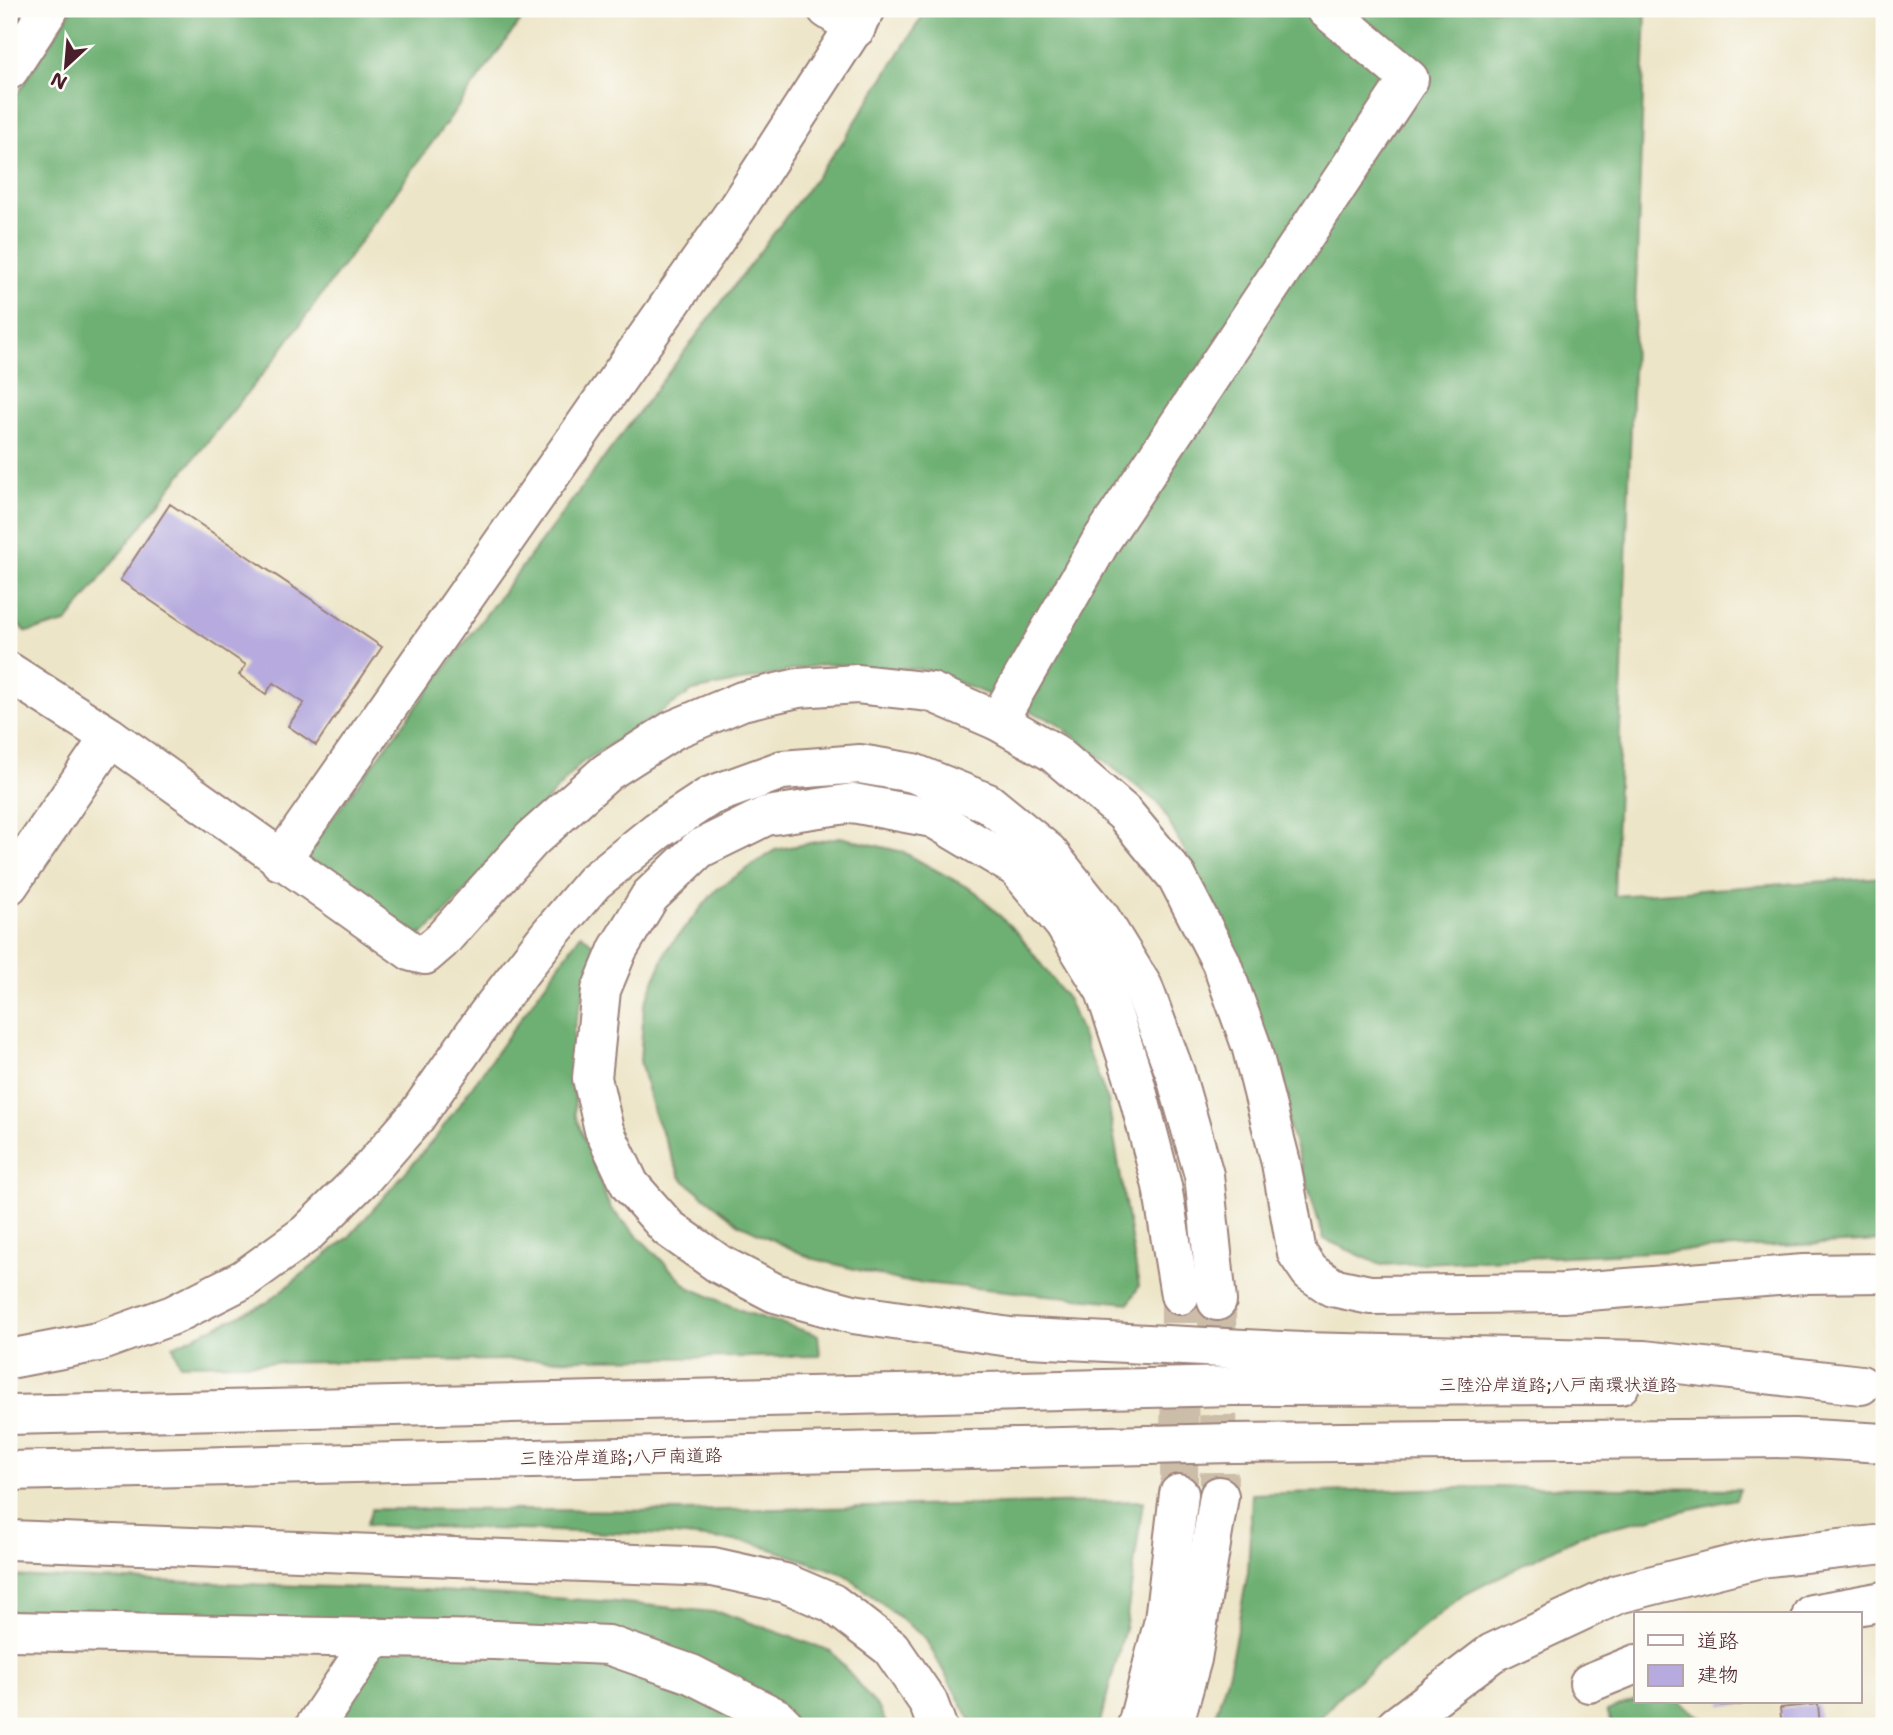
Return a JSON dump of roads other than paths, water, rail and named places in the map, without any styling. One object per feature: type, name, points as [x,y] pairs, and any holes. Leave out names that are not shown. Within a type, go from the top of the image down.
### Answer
[{"type":"main road","points":[[9,70],[49,9]]},
{"type":"main road","points":[[998,720],[1101,541],[1409,79],[1326,9]]},
{"type":"main road","points":[[280,861],[738,207],[850,15]]},
{"type":"main road","points":[[9,671],[110,737],[280,861],[412,952],[425,955],[440,942],[532,839],[607,772],[673,730],[742,701],[798,688],[857,684],[931,692],[998,720],[1054,753],[1124,813],[1177,877],[1221,962],[1251,1045],[1281,1163],[1297,1253],[1310,1272],[1332,1287],[1370,1295],[1563,1293],[1804,1274],[1884,1273]]},
{"type":"main road","points":[[9,885],[110,737]]},
{"type":"main road","points":[[9,1359],[97,1342],[173,1315],[244,1279],[306,1234],[361,1180],[416,1117],[487,1015],[594,882],[657,831],[710,796],[782,769],[860,764],[913,773],[988,803],[1048,852],[1100,917],[1143,987],[1175,1073],[1204,1175],[1217,1301]]},
{"type":"main road","points":[[1180,1295],[1163,1186],[1134,1079],[1105,991],[1064,924],[1017,868],[933,818],[853,803],[766,816],[699,849],[650,896],[618,949],[601,990],[592,1078],[604,1130],[630,1185],[668,1228],[719,1264],[775,1293],[853,1314],[1010,1337],[1302,1352],[1644,1360],[1872,1385]]},
{"type":"main road","name":"三陸沿岸道路;八戸南環状道路","points":[[9,1415],[1233,1386],[1872,1385]]},
{"type":"main road","name":"三陸沿岸道路;八戸南道路","points":[[9,1471],[1233,1443],[1794,1438],[1884,1443]]},
{"type":"main road","points":[[1137,1726],[1164,1620],[1179,1494]]},
{"type":"main road","points":[[1172,1726],[1192,1658],[1219,1496]]},
{"type":"main road","points":[[9,1540],[713,1567],[785,1583],[832,1603],[891,1648],[928,1702],[937,1726]]},
{"type":"main road","points":[[1396,1726],[1492,1653],[1618,1594],[1760,1558],[1884,1544]]},
{"type":"main road","points":[[1823,1612],[1884,1601]]},
{"type":"main road","points":[[9,1631],[374,1637],[608,1645],[691,1674],[777,1718],[785,1726]]},
{"type":"main road","points":[[315,1726],[374,1637]]},
{"type":"main road","points":[[1589,1683],[1634,1665]]},
{"type":"tunnel","points":[[1179,1494],[1180,1295]]},
{"type":"tunnel","points":[[1217,1301],[1219,1496]]}]
